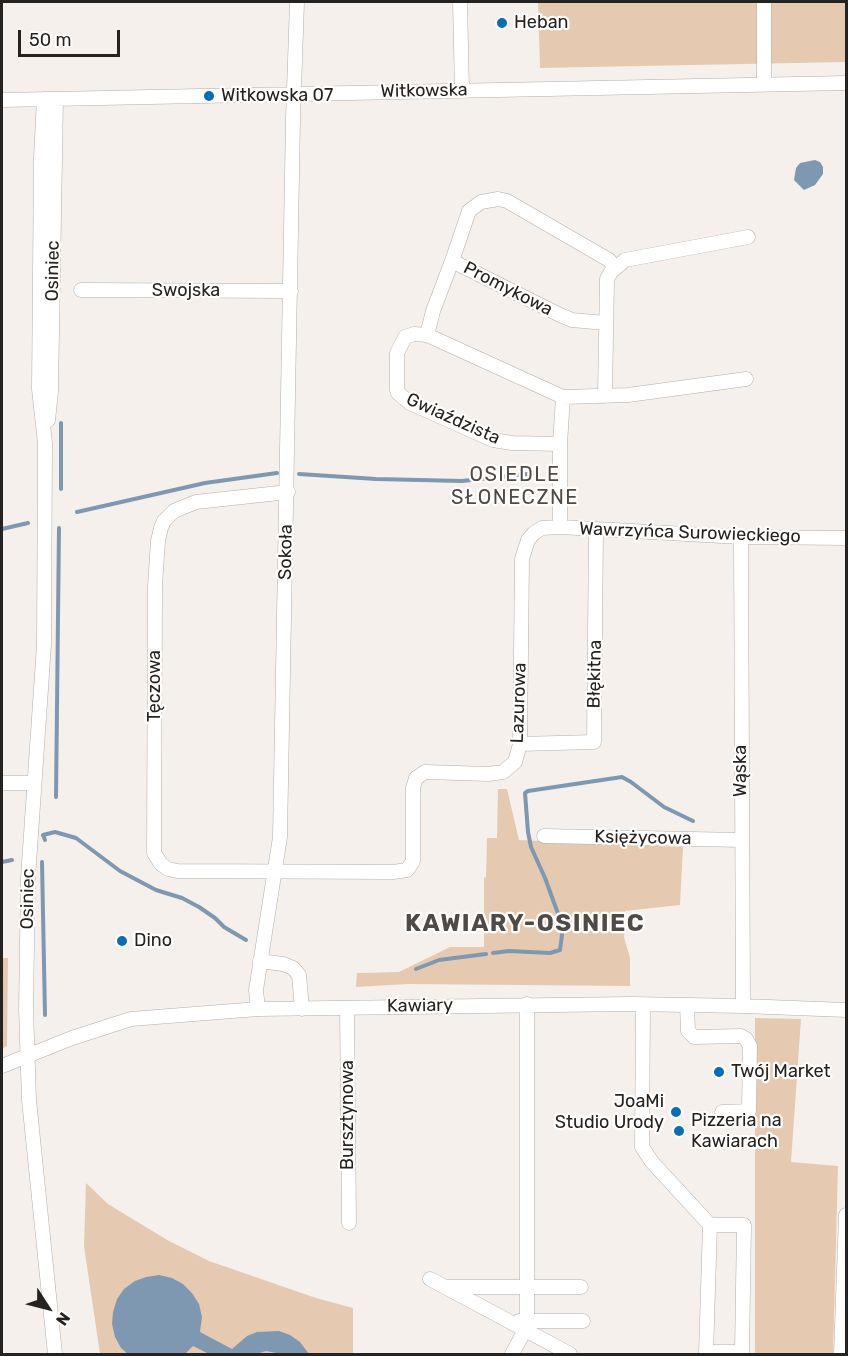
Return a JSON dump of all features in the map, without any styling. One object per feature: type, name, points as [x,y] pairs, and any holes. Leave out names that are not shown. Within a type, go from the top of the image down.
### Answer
[{"type":"street","name":"Sokoła","points":[[258,1009],[256,990],[280,837],[297,2]]},
{"type":"street","points":[[460,2],[462,90]]},
{"type":"street","points":[[764,2],[764,83]]},
{"type":"street","name":"Witkowska","points":[[2,100],[846,82]]},
{"type":"street","name":"Osiniec","points":[[50,99],[41,158],[39,389],[45,443],[44,645],[28,878],[27,1056],[29,1100],[55,1354]]},
{"type":"street","name":"Promykowa","points":[[605,323],[572,320],[452,261],[469,212],[481,202],[498,199],[507,201],[609,260],[615,267]]},
{"type":"street","points":[[604,396],[607,279],[615,267],[624,260],[748,237]]},
{"type":"street","points":[[452,261],[433,311],[427,335],[563,397],[604,396],[746,379]]},
{"type":"street","name":"Swojska","points":[[81,290],[291,291]]},
{"type":"street","name":"Gwiaździsta","points":[[427,335],[414,334],[405,337],[399,345],[396,384],[403,398],[418,407],[493,440],[512,443],[560,444]]},
{"type":"street","points":[[560,527],[560,444],[563,397]]},
{"type":"street","name":"Tęczowa","points":[[276,871],[177,871],[161,864],[154,853],[155,586],[161,528],[164,521],[174,511],[196,502],[288,492]]},
{"type":"street","name":"Wawrzyńca Surowieckiego","points":[[534,533],[542,528],[560,527],[741,537],[846,538]]},
{"type":"street","name":"Błękitna","points":[[519,744],[594,742],[596,530]]},
{"type":"street","name":"Lazurowa","points":[[276,871],[393,872],[407,870],[412,861],[413,788],[416,778],[425,772],[488,774],[503,772],[515,762],[519,744],[522,558],[528,540],[534,533]]},
{"type":"street","name":"Wąska","points":[[741,537],[743,1006]]},
{"type":"street","points":[[2,783],[34,783]]},
{"type":"street","name":"Księżycowa","points":[[544,836],[741,840]]},
{"type":"street","points":[[260,961],[283,964],[293,968],[299,975],[302,1009]]},
{"type":"street","points":[[512,1354],[526,1326],[527,1004]]},
{"type":"street","name":"Kawiary","points":[[2,1066],[72,1038],[131,1019],[258,1009],[527,1004],[743,1006],[846,1010]]},
{"type":"street","points":[[643,1005],[642,1147],[652,1162],[710,1225],[706,1353],[742,1352],[744,1225],[710,1225]]},
{"type":"street","points":[[687,1005],[688,1031],[694,1037],[741,1036],[750,1046],[749,1112],[722,1112]]},
{"type":"street","name":"Bursztynowa","points":[[347,1008],[349,1222]]},
{"type":"street","points":[[841,1354],[846,1215]]},
{"type":"street","points":[[430,1279],[508,1321],[526,1326],[570,1354]]},
{"type":"street","points":[[444,1287],[580,1287]]},
{"type":"street","points":[[526,1326],[583,1321]]},
{"type":"shaded area","points":[[538,2],[846,2],[846,62],[540,68]]},
{"type":"shaded area","points":[[498,789],[507,789],[519,840],[683,847],[680,905],[625,911],[624,937],[630,958],[630,986],[408,984],[356,987],[357,973],[399,972],[450,947],[484,947],[484,878],[486,877],[487,838],[497,838]]},
{"type":"shaded area","points":[[2,958],[8,958],[7,1046],[2,1049]]},
{"type":"shaded area","points":[[755,1018],[801,1019],[791,1162],[838,1166],[833,1354],[755,1354]]},
{"type":"shaded area","points":[[86,1183],[108,1204],[169,1241],[209,1261],[316,1298],[353,1308],[353,1354],[100,1354],[84,1246]]},
{"type":"water","points":[[815,160],[823,167],[823,174],[815,185],[804,190],[794,180],[796,168],[800,163]]},
{"type":"water","points":[[159,1275],[183,1284],[192,1293],[199,1304],[202,1317],[200,1332],[232,1349],[247,1336],[257,1332],[279,1331],[300,1342],[309,1354],[282,1354],[266,1351],[256,1354],[209,1354],[193,1346],[185,1354],[128,1354],[121,1348],[115,1337],[112,1324],[117,1299],[124,1289],[135,1281]]},
{"type":"waterway","points":[[61,423],[61,489]]},
{"type":"waterway","points":[[77,512],[205,483],[277,473]]},
{"type":"waterway","points":[[299,474],[462,481],[537,473]]},
{"type":"waterway","points":[[2,529],[28,523]]},
{"type":"waterway","points":[[56,797],[59,528]]},
{"type":"waterway","points":[[493,953],[509,951],[550,953],[560,950],[562,935],[560,919],[531,847],[525,793],[528,791],[622,777],[664,807],[693,821]]},
{"type":"waterway","points":[[45,840],[43,835],[55,832],[76,838],[120,871],[156,890],[182,898],[199,907],[224,927],[246,940]]},
{"type":"waterway","points":[[2,862],[12,860]]},
{"type":"waterway","points":[[42,862],[45,1015]]},
{"type":"waterway","points":[[416,969],[439,960],[486,954]]},
{"type":"place","name":"Heban","points":[[502,23]]},
{"type":"place","name":"Witkowska 07","points":[[209,96]]},
{"type":"place","name":"Dino","points":[[122,941]]},
{"type":"place","name":"Twój Market","points":[[719,1072]]},
{"type":"place","name":"JoaMi Studio Urody","points":[[676,1112]]},
{"type":"place","name":"Pizzeria na Kawiarach","points":[[679,1131]]},
{"type":"district","name":"OSIEDLE SŁONECZNE","points":[[515,486]]},
{"type":"district","name":"KAWIARY-OSINIEC","points":[[525,924]]}]
